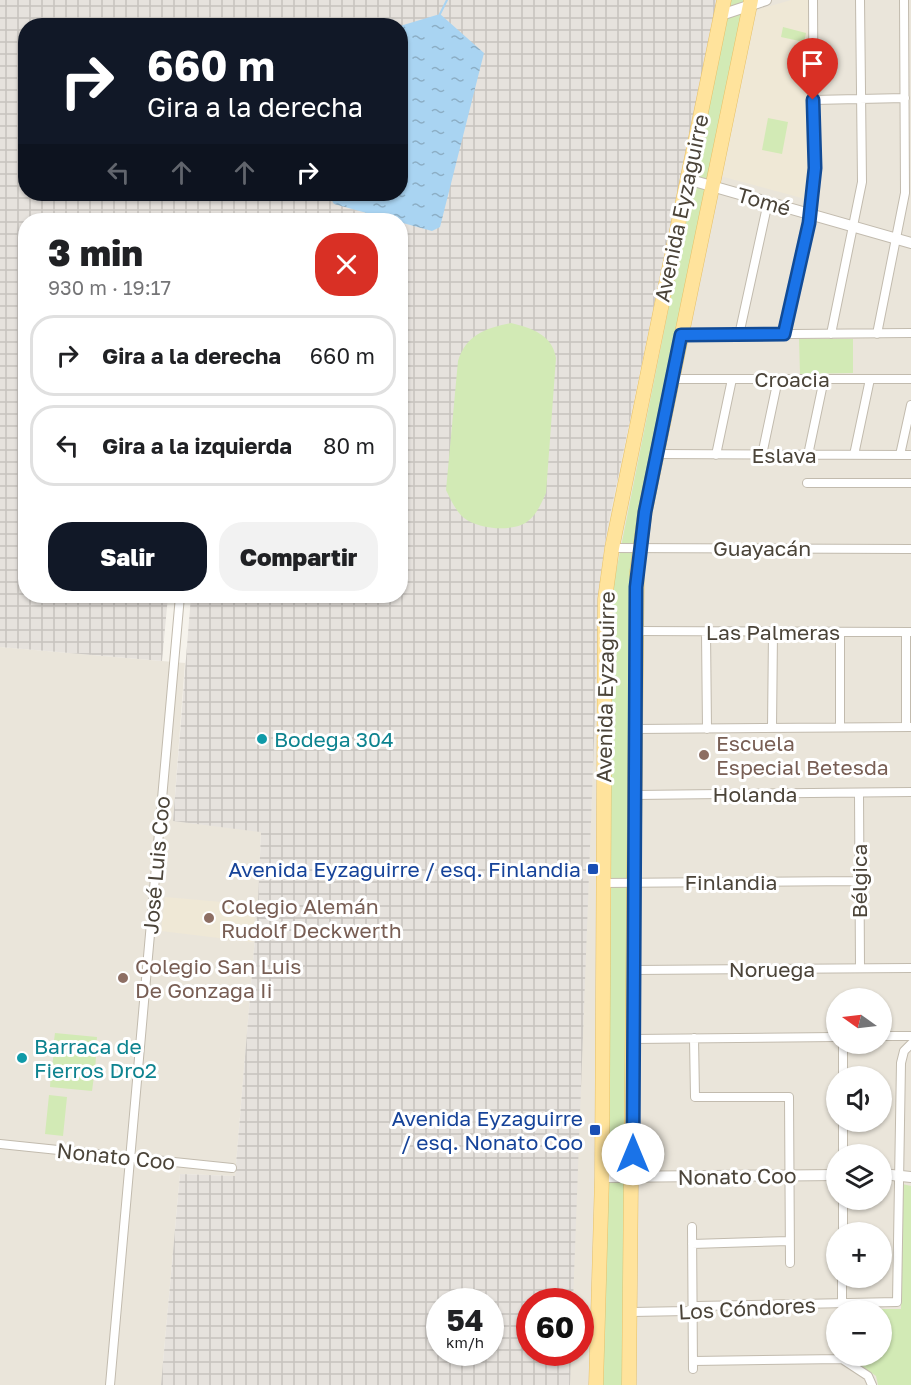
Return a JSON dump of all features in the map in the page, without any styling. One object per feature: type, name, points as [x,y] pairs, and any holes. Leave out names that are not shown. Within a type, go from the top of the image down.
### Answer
[{"type":"main road","name":"Avenida Eyzaguirre","points":[[596,1385],[602,1177],[605,599],[612,548],[724,0]]},
{"type":"main road","name":"Avenida Eyzaguirre","points":[[629,1385],[632,1312],[635,729],[639,548],[750,3]]},
{"type":"street","points":[[721,15],[750,3],[766,0]]},
{"type":"street","points":[[784,334],[810,214],[815,168],[813,0]]},
{"type":"street","points":[[831,334],[862,182],[860,0]]},
{"type":"street","points":[[877,334],[906,183],[905,98],[908,74],[904,0]]},
{"type":"street","points":[[813,100],[905,98]]},
{"type":"street","name":"Tomé","points":[[687,179],[911,243]]},
{"type":"street","points":[[739,335],[768,202]]},
{"type":"street","points":[[681,335],[911,333]]},
{"type":"street","name":"Croacia","points":[[672,379],[911,379]]},
{"type":"street","points":[[716,454],[732,379]]},
{"type":"street","points":[[762,455],[778,379]]},
{"type":"street","points":[[808,455],[825,379]]},
{"type":"street","points":[[854,455],[870,379]]},
{"type":"street","points":[[900,455],[911,405]]},
{"type":"street","name":"Eslava","points":[[657,454],[911,455]]},
{"type":"street","points":[[807,483],[911,483]]},
{"type":"street","name":"Guayacán","points":[[612,548],[911,549]]},
{"type":"street","name":"José Luis Coo","points":[[111,1385],[179,603]]},
{"type":"street","name":"Las Palmeras","points":[[636,631],[909,632]]},
{"type":"street","points":[[706,632],[707,729]]},
{"type":"street","points":[[772,728],[773,632]]},
{"type":"street","points":[[840,632],[840,727]]},
{"type":"street","points":[[635,729],[908,727],[909,632]]},
{"type":"street","name":"Holanda","points":[[635,795],[911,792]]},
{"type":"street","name":"Bélgica","points":[[859,793],[860,968]]},
{"type":"street","name":"Finlandia","points":[[603,883],[859,881]]},
{"type":"street","name":"Noruega","points":[[634,970],[911,968]]},
{"type":"street","points":[[633,1038],[826,1036]]},
{"type":"street","points":[[892,1036],[911,1036]]},
{"type":"street","points":[[694,1038],[695,1097],[789,1097],[789,1263]]},
{"type":"street","points":[[906,1176],[901,1063],[904,1052],[911,1044]]},
{"type":"street","name":"Nonato Coo","points":[[0,1144],[232,1168]]},
{"type":"street","name":"Nonato Coo","points":[[602,1177],[826,1175]]},
{"type":"street","name":"Los Cóndores","points":[[892,1302],[897,1302],[906,1176]]},
{"type":"street","points":[[692,1227],[693,1365],[826,1359]]},
{"type":"street","points":[[692,1244],[789,1241]]},
{"type":"street","name":"Los Cóndores","points":[[632,1312],[692,1309],[697,1306],[826,1307]]},
{"type":"street","points":[[853,1366],[870,1378],[872,1385]]},
{"type":"shaded area","points":[[0,0],[718,0],[607,530],[600,581],[574,1288],[516,1288],[516,1366],[571,1366],[570,1385],[161,1385],[180,1174],[235,1176],[258,901],[261,832],[173,821],[190,603],[408,603],[408,213],[18,213],[18,603],[167,603],[162,661],[0,647]]},
{"type":"shaded area","points":[[718,0],[911,0],[911,1385],[569,1385],[570,1366],[594,1366],[594,1288],[573,1288],[600,581],[607,530]]},
{"type":"shaded area","points":[[791,0],[808,0],[813,171],[809,200],[720,176],[757,10]]},
{"type":"shaded area","points":[[0,647],[185,663],[173,821],[261,831],[258,901],[235,1176],[180,1174],[161,1385],[0,1385]]},
{"type":"shaded area","name":"Colegio Alemán Rudolf Deckwerth","points":[[165,897],[256,905],[252,942],[161,931]]},
{"type":"green space","points":[[730,0],[747,0],[638,532],[622,1385],[603,1385],[609,1164],[607,855],[611,597]]},
{"type":"green space","points":[[783,27],[806,33],[804,42],[781,37]]},
{"type":"green space","points":[[768,118],[788,122],[782,154],[762,150]]},
{"type":"green space","points":[[511,323],[540,333],[550,343],[556,358],[546,493],[536,512],[528,521],[514,527],[496,528],[478,525],[464,518],[446,490],[458,361],[471,339],[485,330]]},
{"type":"green space","points":[[799,339],[853,339],[853,373],[800,374]]},
{"type":"green space","points":[[55,1033],[97,1037],[96,1052],[53,1048]]},
{"type":"green space","points":[[54,1052],[96,1056],[95,1072],[52,1067]]},
{"type":"green space","points":[[51,1072],[94,1076],[92,1091],[50,1087]]},
{"type":"green space","points":[[49,1095],[67,1097],[63,1136],[45,1134]]},
{"type":"green space","points":[[902,1184],[911,1186],[911,1385],[878,1385],[876,1376],[862,1366],[892,1366],[892,1309],[901,1309]]},
{"type":"water","points":[[440,14],[484,53],[440,227],[432,231],[408,224],[408,213],[367,213],[334,204],[332,201],[408,201],[408,24]]},
{"type":"waterway","points":[[440,14],[447,0]]},
{"type":"place","name":"Bodega 304","points":[[262,739]]},
{"type":"place","name":"Escuela Especial Betesda","points":[[704,755]]},
{"type":"place","name":"Avenida Eyzaguirre / esq. Finlandia","points":[[593,869]]},
{"type":"place","name":"Colegio Alemán Rudolf Deckwerth","points":[[209,918]]},
{"type":"place","name":"Colegio San Luis De Gonzaga Ii","points":[[123,978]]},
{"type":"place","name":"Barraca de Fierros Dro2","points":[[22,1058]]},
{"type":"place","name":"Avenida Eyzaguirre / esq. Nonato Coo","points":[[595,1130]]},
{"type":"route","points":[[633,1154],[636,587],[645,512],[681,335],[784,334],[809,223],[815,168],[813,100]]}]
